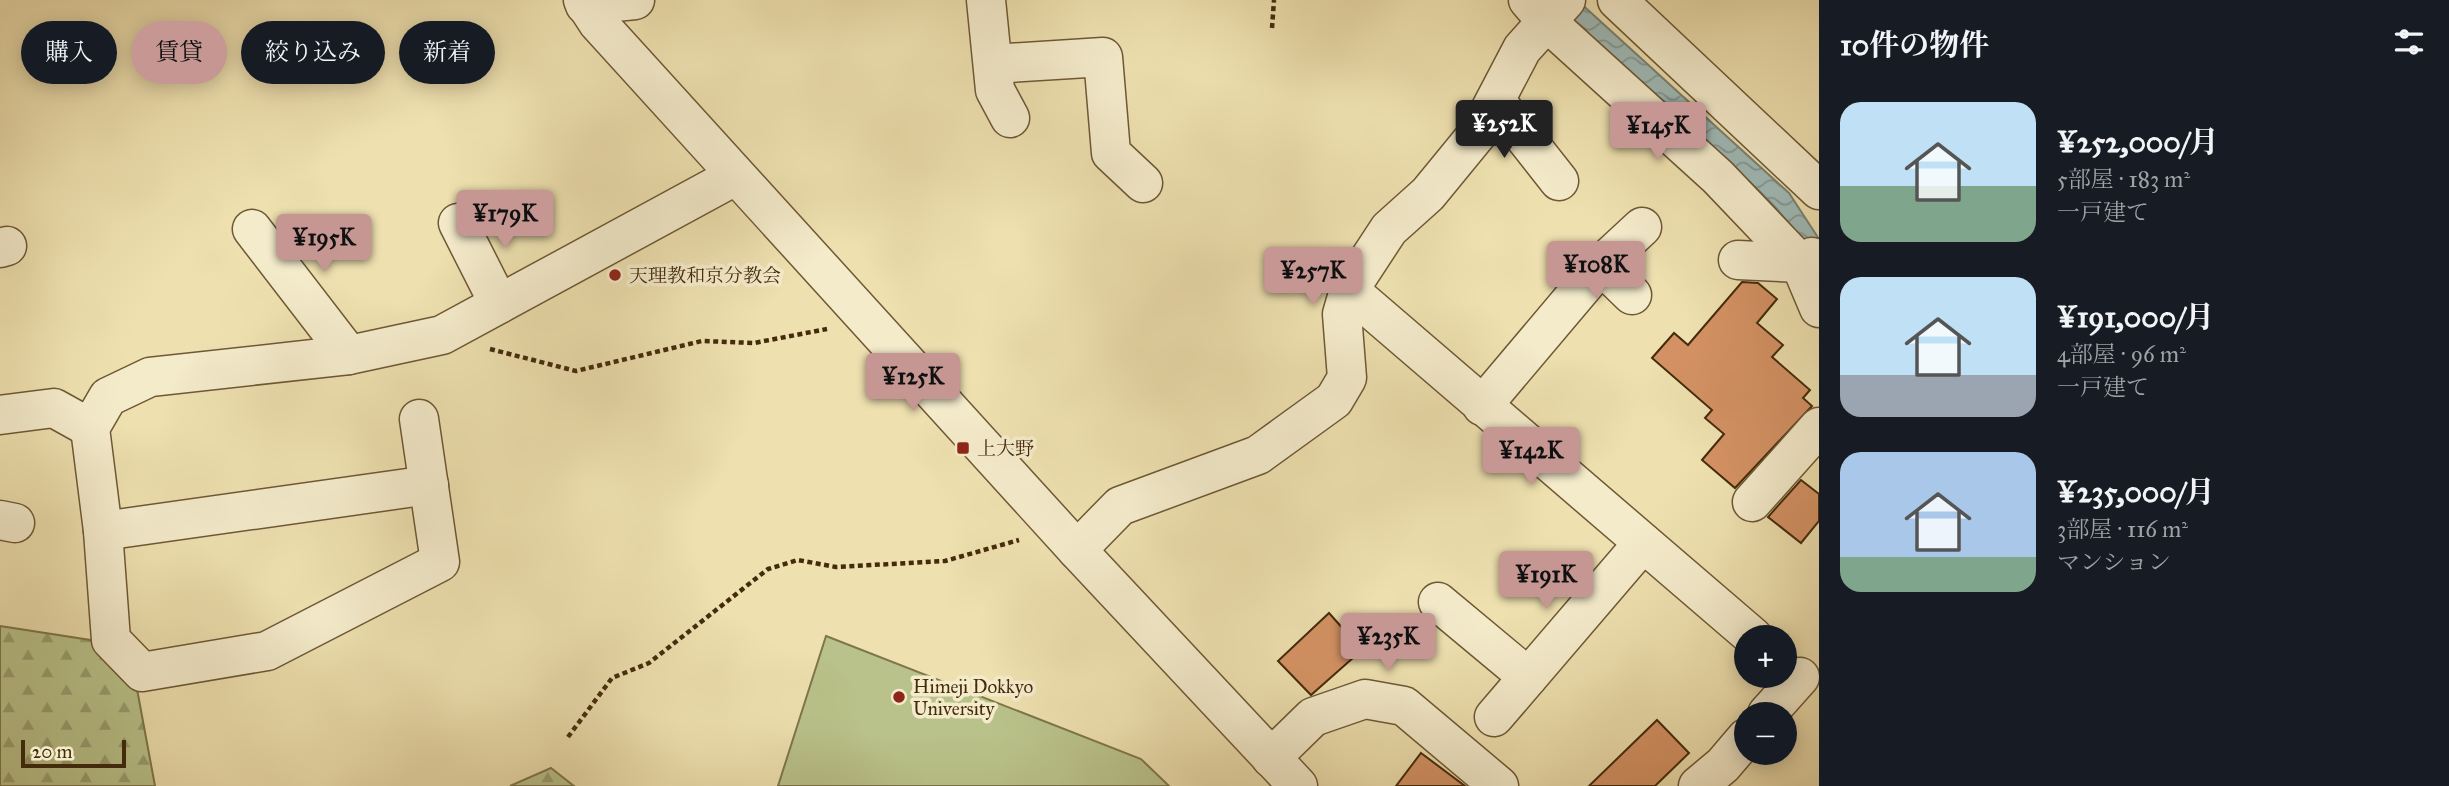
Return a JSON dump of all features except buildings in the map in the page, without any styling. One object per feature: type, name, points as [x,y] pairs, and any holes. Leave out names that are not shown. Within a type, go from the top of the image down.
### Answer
[{"type":"street","points":[[584,3],[635,0]]},
{"type":"street","points":[[986,0],[995,90],[1010,118]]},
{"type":"street","points":[[1617,0],[1819,190]]},
{"type":"street","points":[[584,3],[598,23],[736,176],[1298,786]]},
{"type":"street","points":[[1067,538],[1119,506],[1258,455],[1334,400],[1347,379],[1342,314],[1349,290],[1389,229],[1428,194],[1478,134],[1547,7],[1718,177],[1810,258],[1819,308]]},
{"type":"street","points":[[993,64],[1103,57],[1111,153],[1143,183]]},
{"type":"street","points":[[1496,102],[1559,181]]},
{"type":"street","points":[[419,419],[440,562],[267,651],[142,672],[111,640],[103,531],[90,428],[108,397],[150,377],[349,355],[442,335],[736,176]]},
{"type":"street","points":[[458,223],[499,304]]},
{"type":"street","points":[[1482,406],[1601,265],[1642,227]]},
{"type":"street","points":[[252,229],[349,355]]},
{"type":"street","points":[[1738,261],[1810,258]]},
{"type":"street","points":[[1601,265],[1633,295]]},
{"type":"street","points":[[1349,290],[1739,625]]},
{"type":"street","points":[[0,415],[54,408],[90,428]]},
{"type":"street","points":[[1752,502],[1819,426]]},
{"type":"street","points":[[103,531],[429,485]]},
{"type":"street","points":[[1494,718],[1643,543]]},
{"type":"street","points":[[1438,602],[1528,677]]},
{"type":"street","points":[[1779,702],[1801,678]]},
{"type":"street","points":[[1270,758],[1313,717],[1366,699],[1404,706],[1499,786]]},
{"type":"path","points":[[1272,28],[1274,0]]},
{"type":"path","points":[[442,335],[576,371],[702,341],[754,343],[826,330],[864,314]]},
{"type":"path","points":[[568,737],[612,678],[649,663],[768,569],[798,560],[836,567],[945,561],[1067,538]]},
{"type":"green space","points":[[0,626],[129,646],[155,786],[0,786]]},
{"type":"green space","name":"Himeji Dokkyo University","points":[[826,636],[1141,759],[1169,786],[778,786]]},
{"type":"green space","points":[[551,768],[574,786],[510,786]]},
{"type":"water","points":[[1552,0],[1577,0],[1789,193],[1819,239],[1819,271],[1809,251],[1768,199],[1607,54]]},
{"type":"place","name":"天理教和京分教会","points":[[615,275]]},
{"type":"place","name":"上大野","points":[[963,448]]},
{"type":"place","name":"Himeji Dokkyo University","points":[[899,697]]}]
